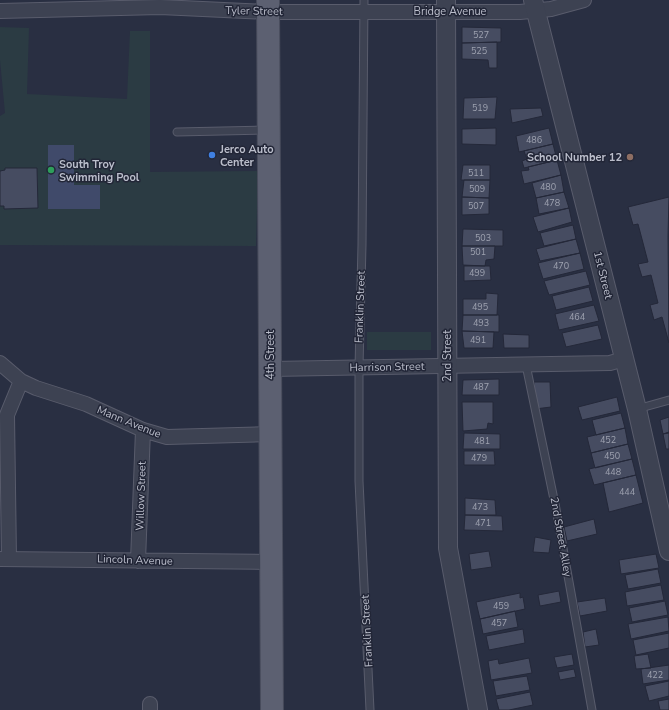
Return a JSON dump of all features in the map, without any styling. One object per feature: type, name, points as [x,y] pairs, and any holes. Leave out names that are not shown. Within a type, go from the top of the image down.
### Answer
[{"type":"main road","name":"4th Street","points":[[268,6],[272,710]]},
{"type":"street","points":[[534,5],[551,9],[584,0]]},
{"type":"street","name":"Bridge Avenue","points":[[364,6],[446,6],[520,12],[534,5]]},
{"type":"street","name":"1st Street","points":[[534,5],[637,409],[669,551]]},
{"type":"street","name":"Tyler Street","points":[[0,11],[268,6],[364,6]]},
{"type":"street","name":"2nd Street","points":[[446,6],[448,548],[478,710]]},
{"type":"street","name":"Harrison Street","points":[[271,369],[610,363],[624,359]]},
{"type":"street","name":"Mann Avenue","points":[[0,363],[21,381],[36,388],[86,404],[143,430],[167,437],[270,434]]},
{"type":"street","points":[[4,559],[4,414],[21,381]]},
{"type":"street","name":"Willow Street","points":[[138,561],[143,430]]},
{"type":"street","name":"Lincoln Avenue","points":[[4,559],[270,562]]},
{"type":"lane","name":"Franklin Street","points":[[364,6],[359,481],[370,710]]},
{"type":"lane","points":[[177,132],[268,130]]},
{"type":"lane","name":"2nd Street Alley","points":[[526,364],[556,509],[592,710]]},
{"type":"lane","points":[[637,409],[669,400]]},
{"type":"shaded area","name":"South Troy Swimming Pool","points":[[0,27],[29,28],[27,94],[127,99],[130,31],[150,31],[150,172],[258,171],[256,246],[0,245],[0,116],[5,113],[0,60]]},
{"type":"shaded area","points":[[367,332],[431,332],[431,350],[367,350]]},
{"type":"water","name":"South Troy Swimming Pool","points":[[48,145],[74,145],[74,185],[100,185],[100,209],[48,209]]},
{"type":"building","points":[[462,27],[501,28],[501,42],[462,43]]},
{"type":"building","points":[[497,42],[497,68],[489,68],[488,60],[462,59],[462,43]]},
{"type":"building","points":[[497,97],[495,119],[463,119],[464,98]]},
{"type":"building","points":[[541,108],[543,116],[512,123],[510,109]]},
{"type":"building","points":[[496,128],[496,145],[462,144],[462,129]]},
{"type":"building","points":[[549,128],[553,144],[519,152],[516,136]]},
{"type":"building","points":[[553,144],[557,160],[524,168],[522,161],[527,159],[524,151]]},
{"type":"building","points":[[557,160],[561,175],[524,184],[521,171],[529,170],[528,167]]},
{"type":"building","points":[[463,165],[490,165],[490,180],[461,180]]},
{"type":"building","points":[[5,168],[37,168],[38,208],[4,209],[4,206],[0,206],[0,171],[5,170]]},
{"type":"building","points":[[561,175],[564,192],[536,198],[532,183]]},
{"type":"building","points":[[464,180],[490,180],[489,198],[462,197]]},
{"type":"building","points":[[564,192],[569,208],[539,214],[536,198]]},
{"type":"building","points":[[462,197],[489,198],[489,214],[462,215]]},
{"type":"building","points":[[669,197],[669,343],[662,317],[654,320],[650,305],[658,303],[651,275],[642,277],[638,264],[648,262],[638,224],[633,225],[628,207]]},
{"type":"building","points":[[569,208],[572,222],[538,232],[533,217]]},
{"type":"building","points":[[573,225],[576,239],[544,246],[540,233]]},
{"type":"building","points":[[463,229],[503,230],[503,246],[462,246]]},
{"type":"building","points":[[576,239],[580,253],[540,261],[536,249]]},
{"type":"building","points":[[462,246],[495,246],[494,259],[486,260],[485,266],[463,265]]},
{"type":"building","points":[[580,253],[584,269],[543,279],[538,263]]},
{"type":"building","points":[[464,266],[490,266],[491,280],[464,281]]},
{"type":"building","points":[[586,271],[590,285],[549,295],[544,281]]},
{"type":"building","points":[[589,287],[593,301],[556,310],[552,296]]},
{"type":"building","points":[[486,293],[498,294],[497,315],[463,315],[463,299],[486,299]]},
{"type":"building","points":[[594,305],[599,321],[559,330],[555,314]]},
{"type":"building","points":[[463,315],[499,315],[499,332],[462,331]]},
{"type":"building","points":[[598,325],[602,339],[566,347],[562,333]]},
{"type":"building","points":[[462,331],[494,332],[493,348],[464,348]]},
{"type":"building","points":[[503,334],[529,335],[529,348],[504,348]]},
{"type":"building","points":[[499,379],[499,395],[462,395],[463,380]]},
{"type":"building","points":[[534,382],[550,382],[551,407],[535,409]]},
{"type":"building","points":[[617,397],[620,411],[582,420],[578,407]]},
{"type":"building","points":[[462,402],[493,402],[493,424],[488,423],[487,429],[463,431]]},
{"type":"building","points":[[621,413],[625,428],[596,435],[592,420]]},
{"type":"building","points":[[669,417],[669,432],[663,434],[660,420]]},
{"type":"building","points":[[625,428],[628,444],[591,453],[587,437]]},
{"type":"building","points":[[464,433],[500,434],[500,449],[463,449]]},
{"type":"building","points":[[669,433],[669,449],[666,449],[663,434]]},
{"type":"building","points":[[628,444],[632,459],[595,468],[591,453]]},
{"type":"building","points":[[464,451],[494,451],[495,465],[464,465]]},
{"type":"building","points":[[632,459],[636,475],[594,485],[589,469]]},
{"type":"building","points":[[636,475],[643,503],[609,512],[603,483]]},
{"type":"building","points":[[465,498],[495,500],[496,515],[465,515]]},
{"type":"building","points":[[465,515],[502,516],[503,531],[464,530]]},
{"type":"building","points":[[594,519],[597,534],[567,541],[564,527]]},
{"type":"building","points":[[535,537],[551,540],[549,553],[533,552]]},
{"type":"building","points":[[489,551],[492,567],[471,570],[469,554]]},
{"type":"building","points":[[656,554],[659,568],[621,574],[619,560]]},
{"type":"building","points":[[658,569],[661,583],[628,589],[625,575]]},
{"type":"building","points":[[661,585],[664,600],[627,606],[625,592]]},
{"type":"building","points":[[559,591],[561,602],[540,606],[538,595]]},
{"type":"building","points":[[520,593],[520,598],[523,597],[525,609],[480,619],[476,602]]},
{"type":"building","points":[[605,598],[607,611],[580,616],[577,602]]},
{"type":"building","points":[[665,601],[668,615],[632,622],[629,608]]},
{"type":"building","points":[[515,611],[518,627],[483,634],[480,619]]},
{"type":"building","points":[[668,617],[669,631],[631,639],[628,624]]},
{"type":"building","points":[[523,629],[525,643],[489,650],[486,636]]},
{"type":"building","points":[[596,629],[599,645],[585,647],[583,632]]},
{"type":"building","points":[[669,633],[669,648],[636,655],[633,640]]},
{"type":"building","points":[[572,654],[574,665],[557,668],[554,657]]},
{"type":"building","points":[[648,654],[651,668],[636,669],[634,656]]},
{"type":"building","points":[[529,658],[532,673],[491,680],[488,661],[498,659],[499,664]]},
{"type":"building","points":[[669,665],[669,680],[643,684],[641,669]]},
{"type":"building","points":[[574,669],[576,677],[560,680],[558,672]]},
{"type":"building","points":[[527,676],[530,690],[496,696],[493,681]]},
{"type":"building","points":[[669,681],[669,696],[649,701],[645,686]]},
{"type":"building","points":[[530,692],[533,705],[509,710],[499,710],[496,699]]},
{"type":"building","points":[[669,699],[669,710],[660,710],[658,701]]},
{"type":"place","name":"Jerco Auto Center","points":[[212,155]]},
{"type":"place","name":"School Number 12","points":[[630,157]]},
{"type":"place","name":"South Troy Swimming Pool","points":[[51,170]]}]
